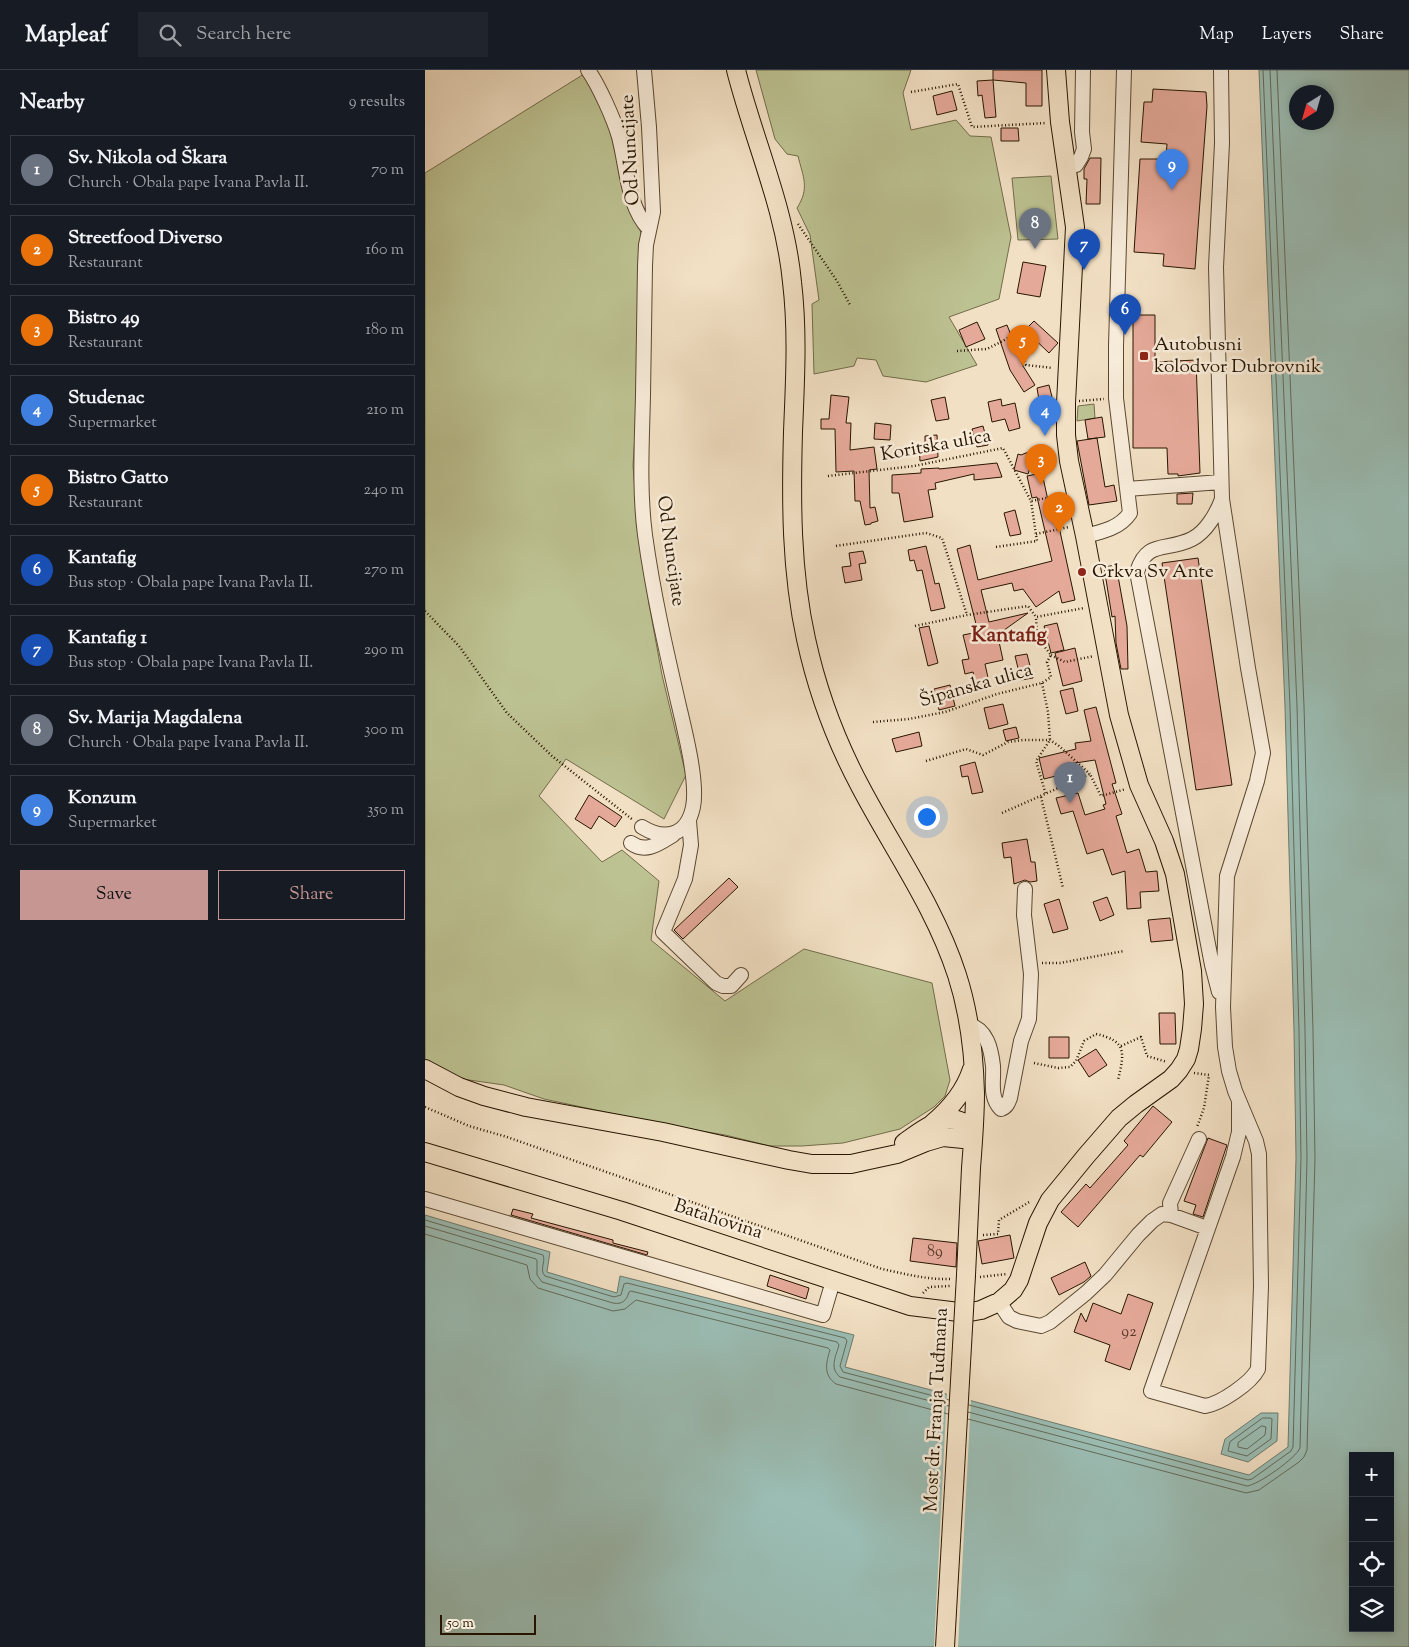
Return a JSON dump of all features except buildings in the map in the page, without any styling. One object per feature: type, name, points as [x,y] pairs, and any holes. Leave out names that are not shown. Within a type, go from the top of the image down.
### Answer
[{"type":"main road","name":"Most dr. Franja Tuđmana","points":[[736,70],[776,198],[787,247],[792,282],[797,362],[792,490],[794,550],[805,636],[829,718],[843,753],[920,891],[947,949],[957,976],[968,1024],[975,1093],[945,1647]]},
{"type":"main road","points":[[999,1302],[1013,1290],[1019,1280],[1038,1223],[1050,1200],[1119,1118],[1135,1104],[1171,1079],[1186,1059],[1189,1049],[1194,1004],[1192,971],[1175,874],[1164,841],[1139,785],[1119,715],[1067,444],[1067,369],[1075,226],[1060,122],[1056,70]]},
{"type":"main road","points":[[885,1156],[941,1116],[969,1080],[973,1067]]},
{"type":"main road","points":[[425,1069],[459,1087],[526,1107],[672,1134],[812,1164],[851,1164],[902,1152],[943,1137],[973,1135],[967,1124],[960,1121],[946,1120],[932,1124]]},
{"type":"main road","name":"Batahovina","points":[[425,1152],[622,1211],[910,1306],[970,1312],[981,1310],[999,1302]]},
{"type":"street","name":"Od Nuncijate","points":[[588,70],[595,80],[619,136],[635,208],[641,220],[649,229]]},
{"type":"street","name":"Od Nuncijate","points":[[644,70],[653,212],[645,245],[641,470],[645,533],[651,577],[684,727],[693,778],[693,806],[689,821],[691,845],[685,879],[663,932],[717,984],[731,986],[741,975]]},
{"type":"street","points":[[1067,167],[1076,165],[1084,149],[1082,132],[1083,70]]},
{"type":"street","points":[[1084,530],[1104,532],[1125,520],[1130,513],[1116,398],[1124,70]]},
{"type":"street","points":[[1221,70],[1222,143],[1216,267],[1222,499],[1263,752],[1257,781],[1227,876],[1223,1007],[1225,1047],[1229,1071],[1256,1141],[1260,1169],[1261,1286],[1258,1370],[1255,1376],[1226,1398],[1213,1405],[1205,1406],[1151,1391],[1237,1144],[1239,1101]]},
{"type":"street","points":[[1127,488],[1221,482]]},
{"type":"street","points":[[1222,499],[1218,510],[1194,538],[1168,547],[1151,550],[1140,562],[1137,572],[1212,965],[1223,1007]]},
{"type":"street","points":[[631,843],[637,847],[647,848],[657,845],[680,831],[689,821]]},
{"type":"street","points":[[642,826],[663,835],[673,835]]},
{"type":"street","points":[[968,1024],[976,1027],[986,1039],[993,1065],[992,1088],[994,1098],[997,1105],[1004,1108],[1008,1105],[1010,1098],[1021,1041],[1029,1019],[1031,974],[1024,915],[1025,889]]},
{"type":"street","points":[[1171,1215],[1170,1203],[1199,1139]]},
{"type":"street","points":[[425,1199],[823,1314],[833,1281]]},
{"type":"street","points":[[999,1302],[1009,1317],[1017,1322],[1041,1326],[1051,1322],[1086,1293],[1105,1275],[1139,1235],[1162,1214],[1171,1215],[1207,1228]]},
{"type":"path","points":[[911,92],[958,84],[972,127],[1060,122]]},
{"type":"path","points":[[796,220],[837,281],[850,304]]},
{"type":"path","points":[[957,352],[987,349],[1017,334],[1026,365],[1067,369]]},
{"type":"path","points":[[1066,403],[1116,398]]},
{"type":"path","name":"Koritska ulica","points":[[828,476],[914,466],[1003,448],[1031,501]]},
{"type":"path","points":[[996,547],[1037,541],[1031,501],[1075,492]]},
{"type":"path","points":[[1036,534],[1084,530]]},
{"type":"path","points":[[836,546],[926,533],[943,538],[967,615]]},
{"type":"path","points":[[915,626],[967,615],[1028,606],[1036,618],[1098,606]]},
{"type":"path","points":[[425,611],[459,646],[507,712],[552,756],[642,826]]},
{"type":"path","name":"Šipanska ulica","points":[[873,722],[909,719],[945,712],[997,694],[1042,683],[1051,677],[1047,662],[1051,655],[1037,637],[1036,618]]},
{"type":"path","points":[[1051,655],[1065,662],[1107,654]]},
{"type":"path","points":[[1042,683],[1048,712],[1050,740],[1036,761],[1046,795]]},
{"type":"path","points":[[926,761],[966,749],[983,755],[1008,742],[1050,740],[1090,774],[1101,796],[1126,789]]},
{"type":"path","points":[[1002,813],[1090,774]]},
{"type":"path","points":[[1041,797],[1063,888]]},
{"type":"path","points":[[1030,962],[1060,964],[1124,951]]},
{"type":"path","points":[[1034,1063],[1058,1068],[1070,1067],[1076,1061],[1084,1041],[1096,1034],[1108,1036],[1121,1046],[1123,1056],[1118,1080]]},
{"type":"path","points":[[1121,1046],[1141,1037],[1147,1056],[1171,1063]]},
{"type":"path","points":[[1189,1073],[1209,1075]]},
{"type":"path","points":[[425,1107],[469,1126],[882,1268],[910,1275],[938,1279],[955,1279]]},
{"type":"path","points":[[999,1220],[1033,1201]]},
{"type":"path","points":[[978,1277],[1007,1274]]},
{"type":"path","points":[[910,1306],[929,1287],[959,1285]]},
{"type":"green space","points":[[756,70],[911,70],[903,93],[911,130],[956,120],[970,136],[991,137],[1011,237],[999,299],[949,317],[977,365],[926,382],[883,376],[876,360],[857,358],[854,366],[814,374],[812,304],[819,300],[810,235],[797,208],[803,194],[803,176],[798,156],[787,154],[775,139]]},
{"type":"green space","points":[[584,74],[603,111],[615,143],[642,237],[638,388],[633,466],[639,536],[649,604],[662,675],[686,775],[664,819],[566,759],[539,796],[602,862],[622,850],[659,881],[651,940],[725,1001],[804,949],[932,983],[950,1080],[945,1096],[934,1107],[900,1129],[843,1143],[770,1146],[725,1135],[666,1125],[544,1099],[504,1085],[462,1079],[425,1063],[425,173]]},
{"type":"green space","points":[[1051,176],[1058,239],[1018,240],[1012,178]]},
{"type":"green space","points":[[1094,404],[1095,418],[1077,421],[1078,406]]},
{"type":"water","points":[[1259,70],[1409,70],[1409,1647],[425,1647],[425,1215],[550,1252],[547,1272],[617,1293],[620,1276],[854,1335],[845,1367],[1249,1475],[1288,1447],[1296,1158],[1285,707]]},
{"type":"water","points":[[1261,1413],[1278,1413],[1277,1441],[1248,1462],[1221,1454],[1225,1439]]},
{"type":"pier","points":[[947,1392],[971,1398],[958,1647],[934,1647]]},
{"type":"place","name":"Konzum","points":[[1172,190]]},
{"type":"place","name":"Sv. Marija Magdalena","points":[[1035,249]]},
{"type":"place","name":"Kantafig 1","points":[[1084,270]]},
{"type":"place","name":"Kantafig","points":[[1125,335]]},
{"type":"place","name":"Autobusni kolodvor Dubrovnik","points":[[1144,356]]},
{"type":"place","name":"Bistro Gatto","points":[[1023,366]]},
{"type":"place","name":"Studenac","points":[[1045,436]]},
{"type":"place","name":"Bistro 49","points":[[1041,485]]},
{"type":"place","name":"Streetfood Diverso","points":[[1059,533]]},
{"type":"place","name":"Crkva Sv Ante","points":[[1082,572]]},
{"type":"place","name":"Sv. Nikola od Škara","points":[[1070,803]]},
{"type":"district","name":"Kantafig","points":[[1009,636]]}]
